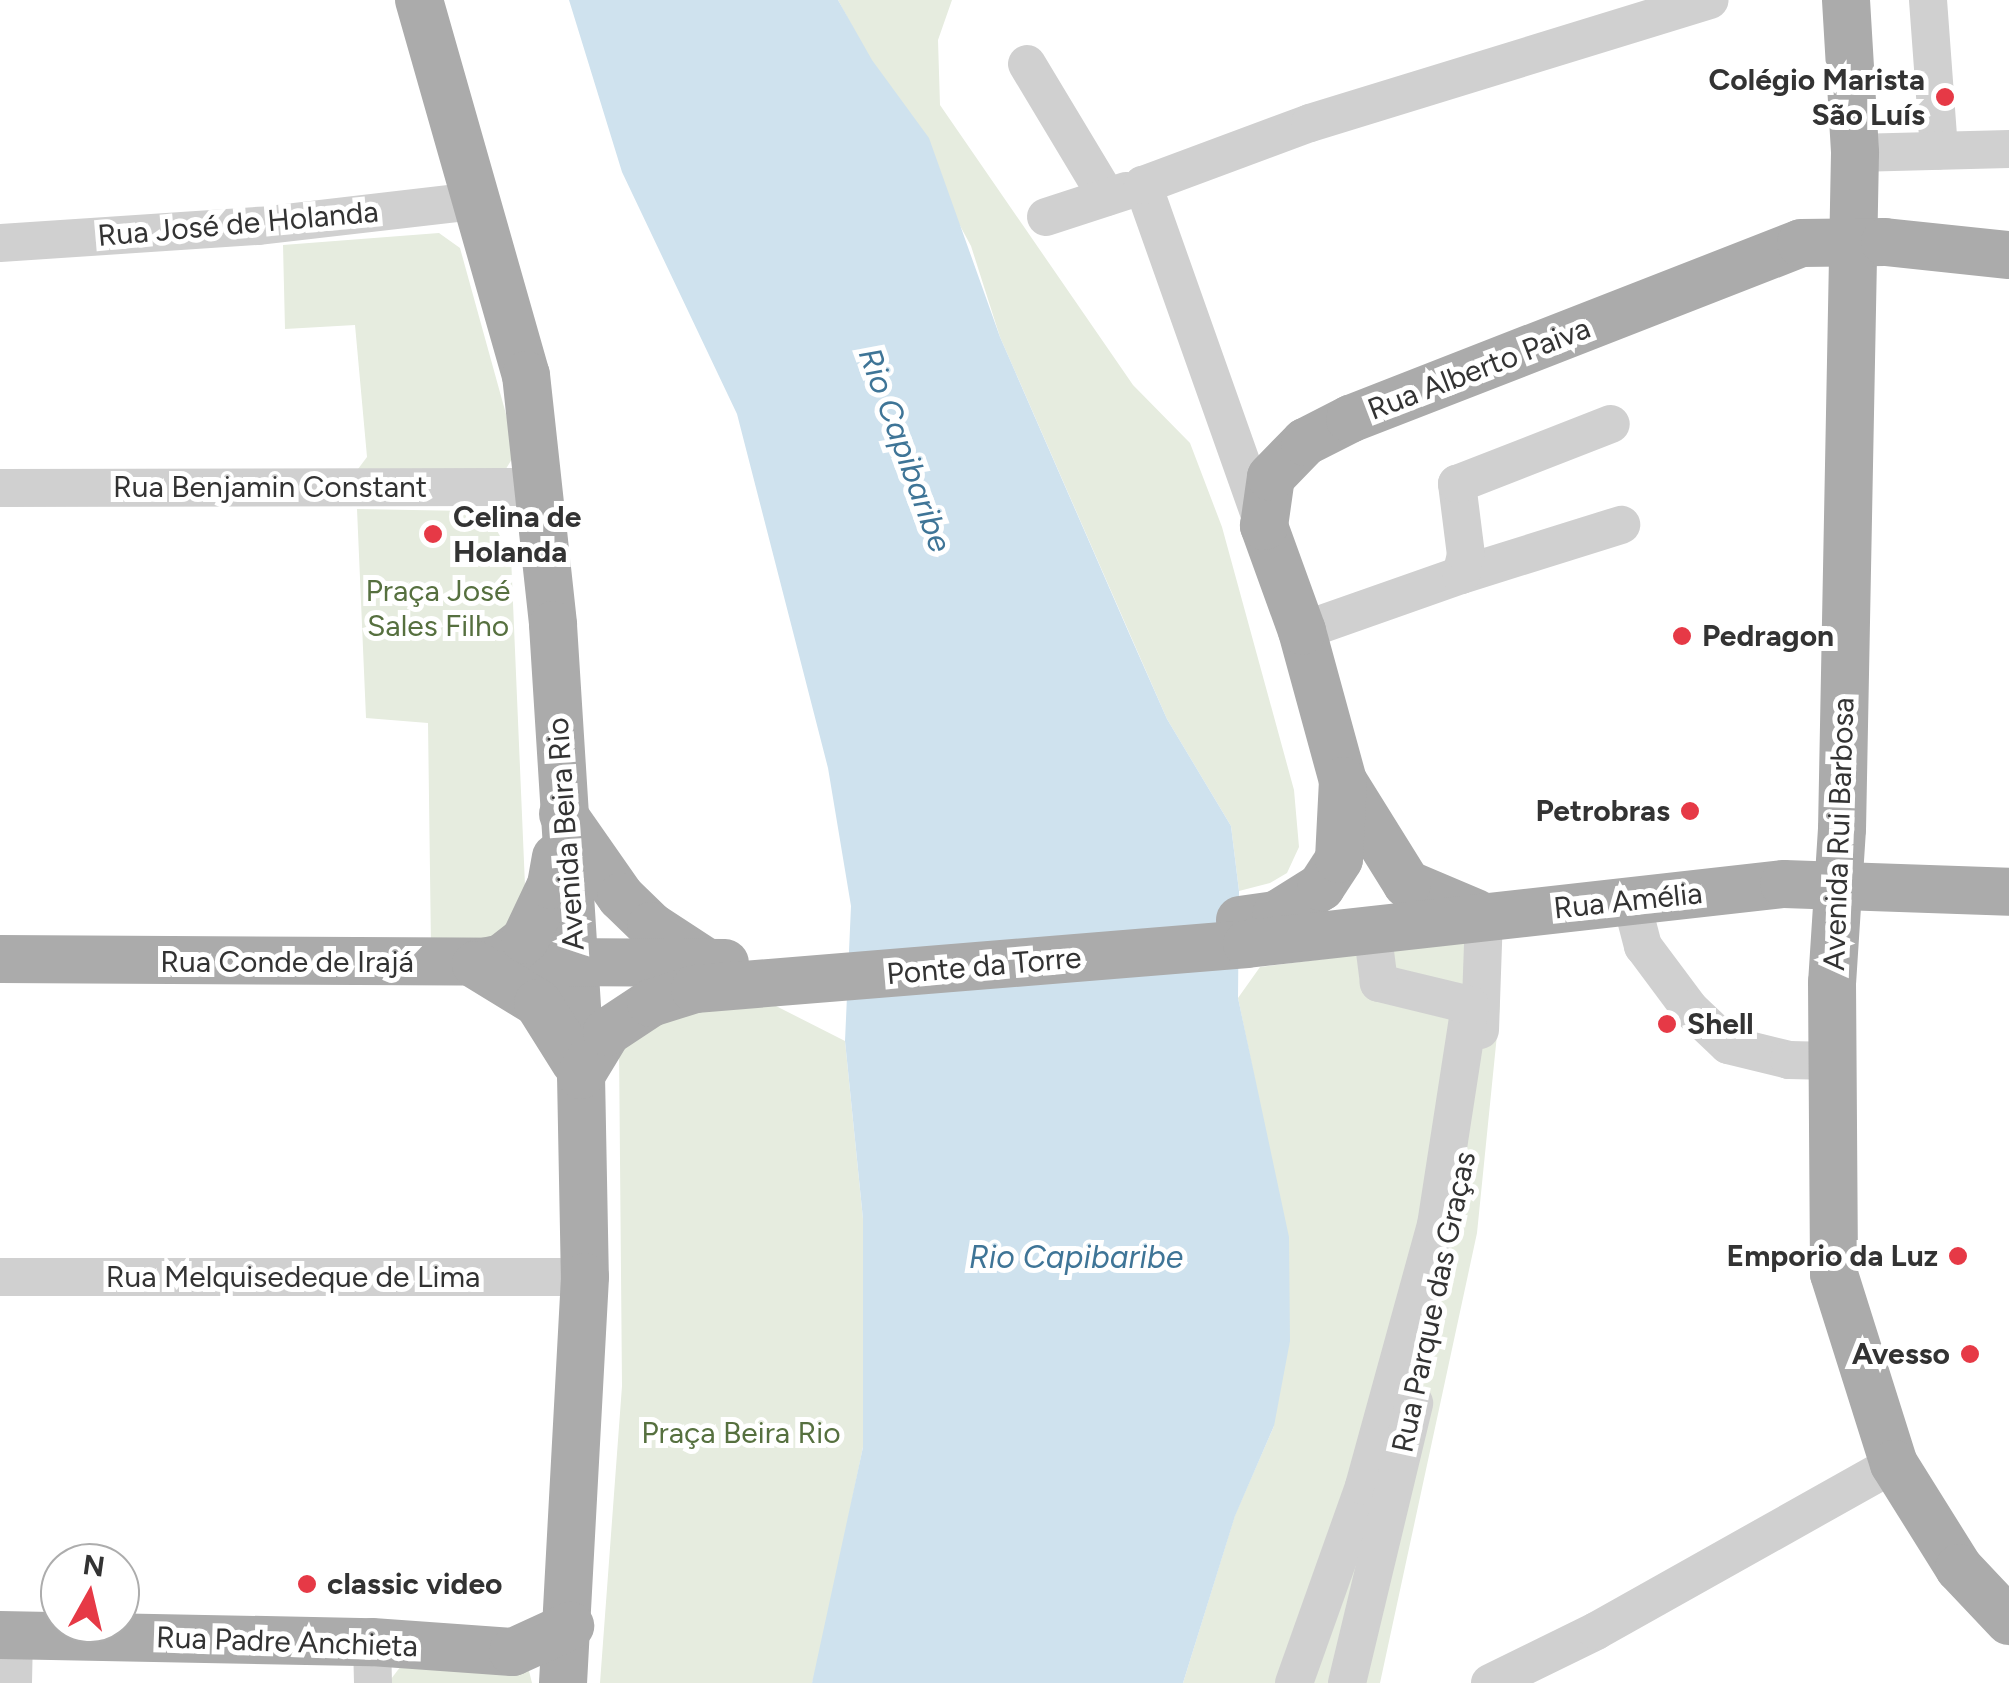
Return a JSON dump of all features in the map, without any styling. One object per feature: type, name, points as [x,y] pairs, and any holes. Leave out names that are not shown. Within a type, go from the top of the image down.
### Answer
[{"type":"main road","name":"Avenida Beira Rio","points":[[419,0],[526,376],[540,487],[575,965],[585,1276],[570,1626],[563,1683]]},
{"type":"main road","name":"Avenida Rui Barbosa","points":[[1846,0],[1855,153],[1832,1062],[1834,1274],[1894,1464],[1959,1568],[2009,1621]]},
{"type":"main road","name":"Rua Alberto Paiva","points":[[1484,916],[1407,884],[1342,781],[1302,631],[1264,526],[1271,477],[1305,442],[1350,419],[1801,243],[1851,242],[2009,255]]},
{"type":"main road","name":"Rua Alberto Paiva","points":[[1247,932],[1320,887],[1338,859],[1342,781]]},
{"type":"main road","points":[[473,964],[502,958],[534,927],[552,885],[564,814]]},
{"type":"main road","points":[[564,814],[621,897],[651,926],[718,971]]},
{"type":"main road","name":"Rua Amélia","points":[[1247,932],[1372,928],[1838,883],[2009,892]]},
{"type":"main road","name":"Ponte da Torre","points":[[718,971],[1247,932]]},
{"type":"main road","name":"Rua Conde de Irajá","points":[[0,960],[575,965]]},
{"type":"main road","points":[[473,964],[538,1003],[581,1074],[607,1032],[634,1012],[718,971]]},
{"type":"main road","points":[[575,965],[718,971]]},
{"type":"main road","name":"Rua Padre Anchieta","points":[[7,1635],[373,1663],[513,1652],[570,1626]]},
{"type":"main road","points":[[513,1652],[548,1683]]},
{"type":"street","points":[[1046,217],[1310,124],[1710,0]]},
{"type":"street","points":[[1928,0],[1939,151]]},
{"type":"street","points":[[1027,64],[1106,197]]},
{"type":"street","points":[[1855,153],[2009,149]]},
{"type":"street","points":[[1143,185],[1264,526]]},
{"type":"street","name":"Rua José de Holanda","points":[[0,243],[259,226],[476,201]]},
{"type":"street","points":[[1461,575],[1466,555],[1457,484],[1611,424]]},
{"type":"street","name":"Rua Benjamin Constant","points":[[0,488],[540,487]]},
{"type":"street","points":[[1302,631],[1461,575],[1621,525]]},
{"type":"street","points":[[1631,900],[1643,946],[1690,1010],[1728,1045],[1788,1060],[1832,1062]]},
{"type":"street","name":"Rua Parque das Graças","points":[[1347,1683],[1450,1250],[1472,1124],[1484,916]]},
{"type":"street","points":[[1294,1683],[1364,1486],[1432,1240],[1470,1005],[1379,982],[1372,928]]},
{"type":"street","name":"Rua Melquisedeque de Lima","points":[[0,1277],[585,1276]]},
{"type":"street","points":[[1490,1683],[1596,1631],[1894,1464]]},
{"type":"street","points":[[7,1635],[13,1683]]},
{"type":"green space","points":[[838,0],[952,0],[938,40],[940,105],[1133,385],[1190,443],[1222,527],[1294,790],[1299,847],[1287,873],[1270,883],[1239,891],[1231,826],[1167,719],[1000,337],[971,246]]},
{"type":"green space","points":[[439,233],[460,248],[514,443],[512,459],[504,472],[349,481],[367,457],[355,325],[285,329],[283,245]]},
{"type":"green space","name":"Praça José Sales Filho","points":[[357,509],[468,511],[495,527],[511,556],[526,909],[506,946],[431,947],[428,723],[366,718]]},
{"type":"green space","points":[[1483,939],[1498,950],[1500,1005],[1477,1233],[1380,1683],[1183,1683],[1235,1515],[1274,1426],[1261,1110],[1238,998],[1260,967]]},
{"type":"green space","name":"Praça Beira Rio","points":[[776,1006],[845,1041],[863,1219],[863,1447],[818,1665],[812,1683],[600,1683],[622,1386],[619,1048],[672,1014]]},
{"type":"green space","points":[[404,1662],[529,1671],[532,1683],[388,1683]]},
{"type":"water","name":"Rio Capibaribe","points":[[569,0],[838,0],[872,60],[929,138],[1000,337],[1129,633],[1167,719],[1231,826],[1239,891],[1238,998],[1289,1237],[1290,1341],[1274,1426],[1235,1516],[1183,1683],[812,1683],[863,1447],[863,1219],[845,1041],[851,906],[828,768],[737,414],[622,172]]},
{"type":"place","name":"Colégio Marista São Luís","points":[[1945,97]]},
{"type":"place","name":"Celina de Holanda","points":[[433,534]]},
{"type":"place","name":"Pedragon","points":[[1682,636]]},
{"type":"place","name":"Petrobras","points":[[1690,811]]},
{"type":"place","name":"Shell","points":[[1667,1024]]},
{"type":"place","name":"Emporio da Luz","points":[[1958,1256]]},
{"type":"place","name":"Avesso","points":[[1970,1354]]},
{"type":"place","name":"classic video","points":[[307,1584]]}]
